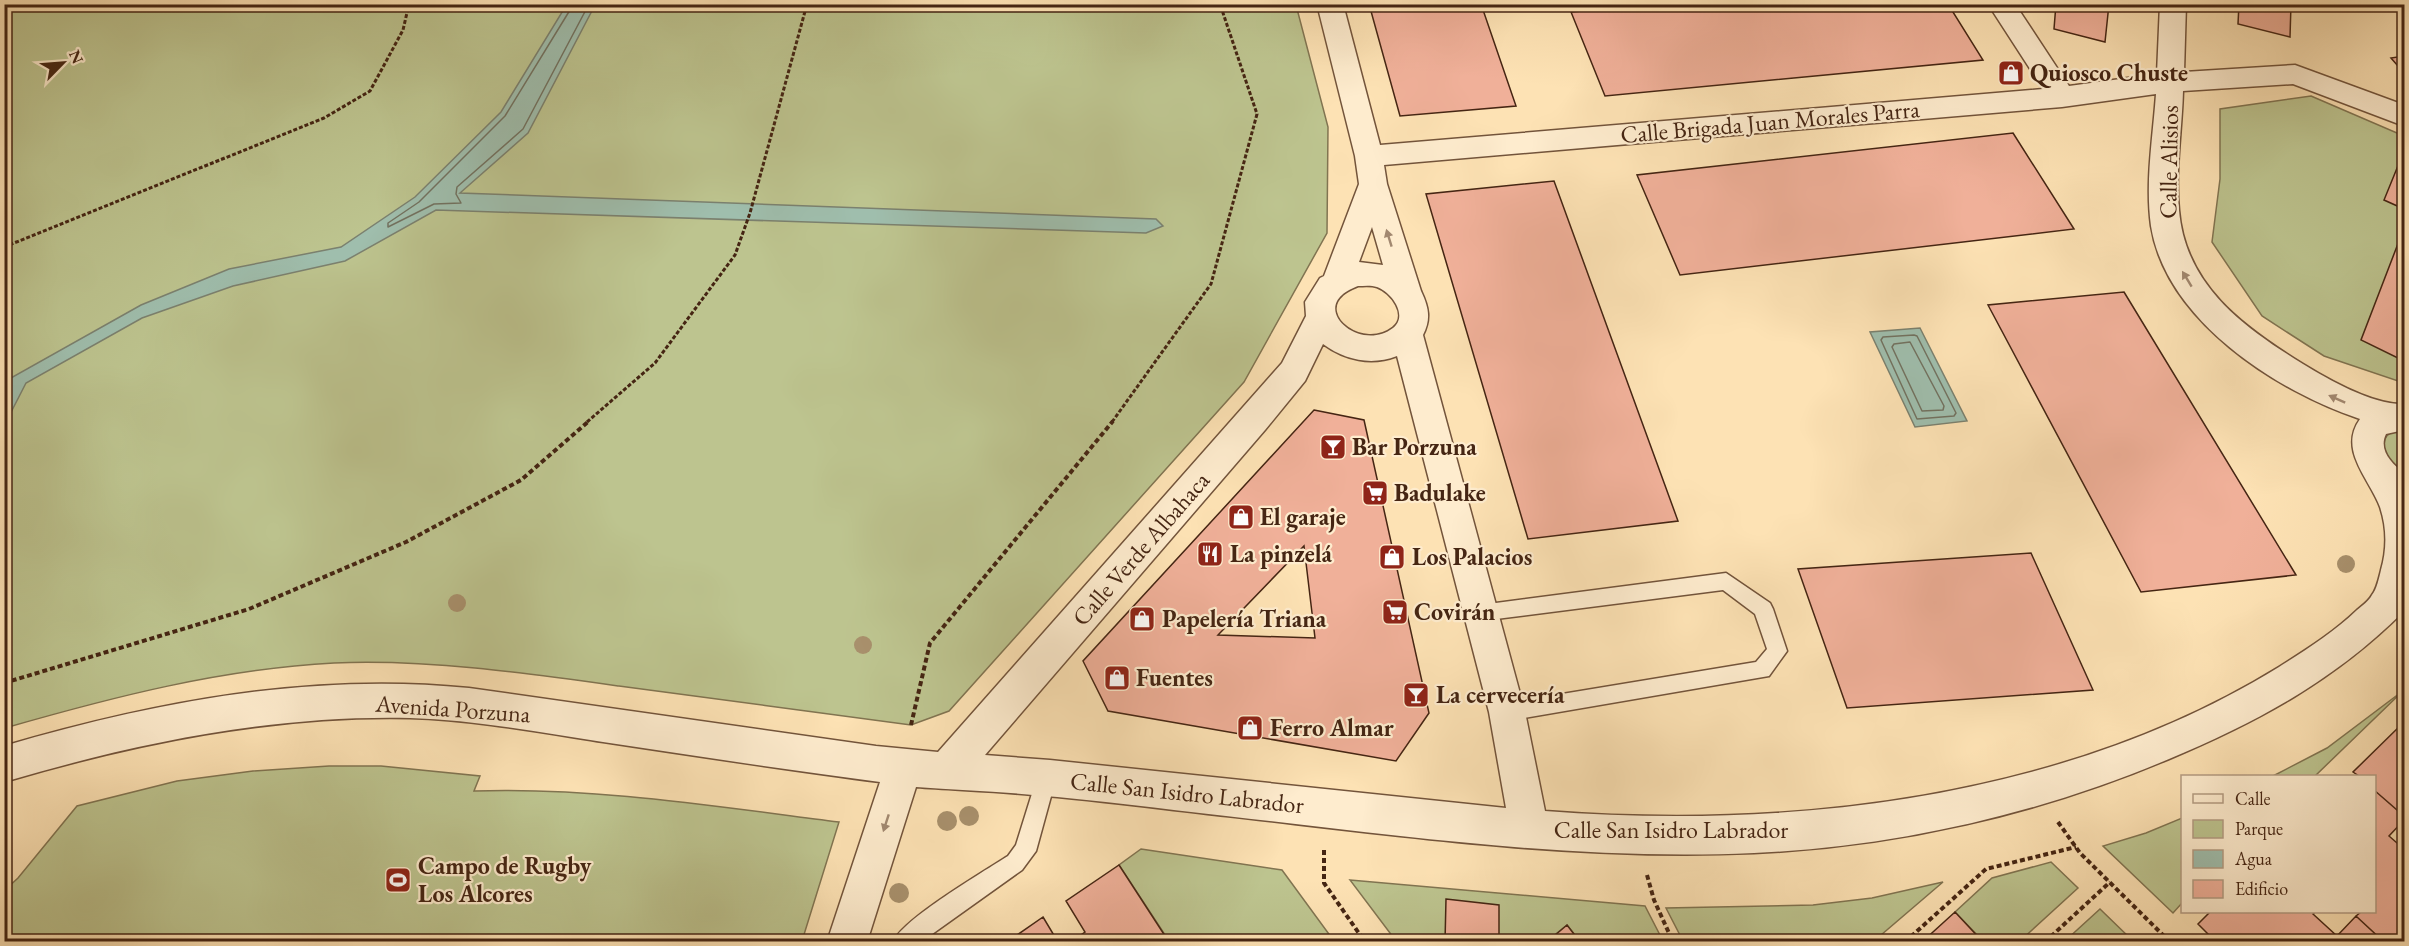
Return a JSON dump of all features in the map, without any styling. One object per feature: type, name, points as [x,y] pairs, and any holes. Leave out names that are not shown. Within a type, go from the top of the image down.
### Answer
[{"type":"street","points":[[1330,4],[1371,170],[1406,291],[1414,305],[1414,320],[1407,335],[1391,346],[1370,350],[1348,346],[1330,334],[1320,318],[1319,307],[1326,290],[1338,279],[1354,274],[1374,274],[1392,280],[1406,291]]},
{"type":"street","points":[[2001,4],[2062,97]]},
{"type":"street","name":"Calle Alisios","points":[[2173,4],[2164,190],[2166,222],[2175,258],[2194,291],[2219,320],[2256,350],[2301,380],[2359,408],[2399,417]]},
{"type":"street","name":"Calle Brigada Juan Morales Parra","points":[[1371,170],[2062,97],[2170,82],[2295,74],[2404,116]]},
{"type":"street","points":[[1338,279],[1371,170]]},
{"type":"street","name":"Calle Verde Albahaca","points":[[947,770],[1261,412],[1294,372],[1320,318]]},
{"type":"street","points":[[1407,335],[1507,712],[1529,830]]},
{"type":"street","name":"Calle San Isidro Labrador","points":[[904,767],[1046,778],[1529,830],[1756,834],[1849,825],[1949,809],[2034,787],[2136,755],[2215,722],[2283,685],[2336,650],[2376,617],[2396,596],[2403,555],[2404,527],[2392,482],[2369,453],[2367,436],[2372,426],[2380,420],[2399,417]]},
{"type":"street","name":"Avenida Porzuna","points":[[4,764],[97,739],[261,708],[343,702],[415,701],[489,708],[904,767]]},
{"type":"street","points":[[847,942],[904,767]]},
{"type":"lane","points":[[1480,612],[1726,581],[1763,609],[1777,651],[1762,670],[1507,712]]},
{"type":"lane","points":[[904,942],[938,915],[1015,863],[1025,851],[1046,778]]},
{"type":"lane","points":[[925,942],[938,915]]},
{"type":"path","points":[[4,247],[324,118],[370,91],[403,30],[409,4]]},
{"type":"path","points":[[4,682],[249,609],[406,542],[521,480],[655,363],[735,255],[750,213],[807,4]]},
{"type":"path","points":[[911,725],[930,642],[1102,436],[1211,284],[1257,114],[1222,4]]},
{"type":"path","points":[[2034,787],[2076,847],[2170,942]]},
{"type":"path","points":[[1324,808],[1324,883],[1365,942]]},
{"type":"path","points":[[1637,833],[1654,900],[1673,942]]},
{"type":"path","points":[[1905,942],[1986,869],[2076,847]]},
{"type":"path","points":[[2045,942],[2110,882]]},
{"type":"green space","points":[[5,5],[1296,5],[1328,127],[1327,233],[1244,382],[949,711],[911,725],[512,672],[441,665],[369,662],[292,666],[209,678],[127,695],[5,728]]},
{"type":"green space","points":[[2311,96],[2404,136],[2404,383],[2324,356],[2262,316],[2212,242],[2220,179],[2220,109]]},
{"type":"green space","points":[[2404,429],[2404,478],[2387,458],[2384,442],[2393,431]]},
{"type":"green space","points":[[2404,690],[2316,775],[2275,775],[2327,748]]},
{"type":"green space","points":[[329,766],[381,766],[480,776],[474,791],[611,795],[839,822],[802,941],[5,941],[5,890],[18,878],[77,806],[177,781],[253,771]]},
{"type":"green space","points":[[2181,818],[2181,904],[2173,913],[2103,846],[2146,833]]},
{"type":"green space","points":[[1141,849],[1282,870],[1334,941],[1169,941],[1119,865]]},
{"type":"green space","points":[[2051,862],[2078,888],[2020,941],[1983,941],[1955,912],[1992,878]]},
{"type":"green space","points":[[1350,880],[1645,906],[1663,941],[1580,941],[1567,925],[1547,941],[1396,941]]},
{"type":"green space","points":[[1943,882],[1874,941],[1683,941],[1666,908],[1813,905],[1872,898]]},
{"type":"green space","points":[[2100,909],[2133,941],[2065,941]]},
{"type":"water","points":[[567,4],[595,5],[528,133],[460,193],[1156,219],[1163,226],[1146,233],[436,210],[345,261],[233,286],[142,318],[26,383],[5,424],[5,387],[9,379],[141,305],[229,269],[341,247],[415,197],[501,112]]},
{"type":"water","points":[[1920,328],[1967,421],[1915,427],[1870,332]]},
{"type":"building","points":[[1369,4],[1481,4],[1516,106],[1400,116]]},
{"type":"building","points":[[1657,4],[1948,4],[1983,60],[1605,96],[1571,12]]},
{"type":"building","points":[[2056,4],[2109,4],[2105,42],[2054,29]]},
{"type":"building","points":[[2239,4],[2291,4],[2290,37],[2238,24]]},
{"type":"building","points":[[2404,56],[2404,73],[2391,58]]},
{"type":"building","points":[[2013,133],[2074,229],[1680,275],[1637,175]]},
{"type":"building","points":[[2404,151],[2404,209],[2384,200]]},
{"type":"building","points":[[1554,181],[1678,521],[1528,539],[1426,194]]},
{"type":"building","points":[[2404,228],[2404,361],[2361,340]]},
{"type":"building","points":[[2124,292],[2296,575],[2141,592],[1988,305]]},
{"type":"building","points":[[1314,410],[1364,420],[1429,713],[1396,761],[1108,711],[1083,661]],"holes":[[[1304,546],[1315,638],[1218,635]]]},
{"type":"building","points":[[2031,553],[2093,690],[1847,708],[1798,569]]},
{"type":"building","points":[[2404,722],[2404,816],[2376,792],[2376,775],[2358,775],[2353,772]]},
{"type":"building","points":[[2376,792],[2404,816],[2404,820],[2389,836],[2404,849],[2404,942],[2384,942],[2356,916],[2360,913],[2376,913]]},
{"type":"building","points":[[1119,865],[1169,942],[1071,942],[1085,932],[1066,901]]},
{"type":"building","points":[[1446,899],[1499,905],[1499,942],[1445,942]]},
{"type":"building","points":[[1955,912],[1983,942],[1922,942]]},
{"type":"building","points":[[2209,913],[2314,913],[2337,936],[2356,916],[2384,942],[2216,942],[2198,924]]},
{"type":"building","points":[[1043,917],[1058,942],[1007,942]]},
{"type":"building","points":[[1567,925],[1580,942],[1547,942]]},
{"type":"place","name":"Quiosco Chuste","points":[[2011,73]]},
{"type":"place","name":"Bar Porzuna","points":[[1333,447]]},
{"type":"place","name":"Badulake","points":[[1375,493]]},
{"type":"place","name":"El garaje","points":[[1241,517]]},
{"type":"place","name":"La pinzelá","points":[[1210,554]]},
{"type":"place","name":"Los Palacios","points":[[1392,557]]},
{"type":"place","name":"Covirán","points":[[1395,612]]},
{"type":"place","name":"Papelería Triana","points":[[1142,619]]},
{"type":"place","name":"Fuentes","points":[[1117,678]]},
{"type":"place","name":"La cervecería","points":[[1416,695]]},
{"type":"place","name":"Ferro Almar","points":[[1250,728]]},
{"type":"place","name":"Campo de Rugby Los Alcores","points":[[398,880]]}]
